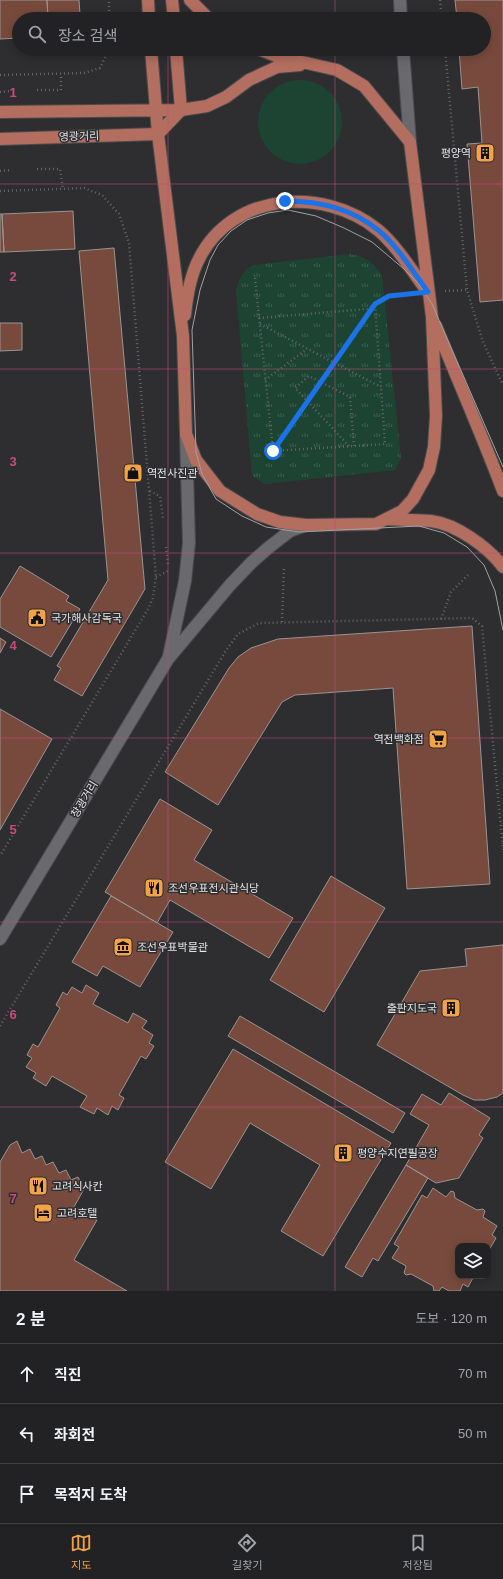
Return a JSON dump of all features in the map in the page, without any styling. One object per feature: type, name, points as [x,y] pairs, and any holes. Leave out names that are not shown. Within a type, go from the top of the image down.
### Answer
[{"type":"main road","points":[[148,0],[149,12]]},
{"type":"main road","points":[[172,0],[173,12]]},
{"type":"main road","points":[[190,0],[201,12]]},
{"type":"main road","points":[[400,0],[401,12]]},
{"type":"main road","points":[[151,56],[155,110],[183,336],[189,543],[185,581],[168,659]]},
{"type":"main road","points":[[158,134],[181,110],[177,56]]},
{"type":"main road","points":[[276,56],[337,70],[364,86],[410,142]]},
{"type":"main road","points":[[186,434],[196,460],[206,476],[220,491],[257,514],[280,522],[306,525],[376,524],[402,511],[413,499],[429,470],[434,447],[436,416],[432,317],[410,142],[404,56]]},
{"type":"main road","points":[[0,112],[181,110],[207,106],[226,97],[249,80],[277,67],[307,64]]},
{"type":"main road","name":"영광거리","points":[[0,138],[158,134]]},
{"type":"main road","points":[[183,336],[187,293],[199,259],[209,244],[234,219],[267,204],[285,201],[322,204],[341,209],[360,218],[378,230],[428,292]]},
{"type":"main road","points":[[432,317],[459,384],[477,422],[503,491]]},
{"type":"main road","points":[[386,519],[432,521],[464,533],[493,553],[503,567]]},
{"type":"main road","points":[[168,659],[230,585],[251,563],[285,536],[306,525]]},
{"type":"main road","name":"창광거리","points":[[0,939],[168,659]]},
{"type":"path","points":[[109,0],[109,12]]},
{"type":"path","points":[[440,0],[441,12]]},
{"type":"path","points":[[0,75],[84,73],[100,68],[106,56]]},
{"type":"path","points":[[446,56],[467,290],[483,342],[503,385]]},
{"type":"path","points":[[37,90],[61,90],[61,74]]},
{"type":"path","points":[[0,92],[11,91]]},
{"type":"path","points":[[37,169],[60,169],[63,189]]},
{"type":"path","points":[[0,170],[12,170]]},
{"type":"path","points":[[0,191],[84,188],[102,195],[119,214],[129,243],[156,577],[153,598],[148,609],[0,856]]},
{"type":"path","points":[[255,278],[273,451]]},
{"type":"path","points":[[259,318],[367,308],[389,296],[467,290]]},
{"type":"path","points":[[273,451],[375,304]]},
{"type":"path","points":[[273,451],[385,444],[375,304]]},
{"type":"path","points":[[260,324],[381,387]]},
{"type":"path","points":[[266,380],[308,349]]},
{"type":"path","points":[[349,446],[295,388],[309,376],[350,397],[354,446]]},
{"type":"path","points":[[150,490],[160,496],[163,518]]},
{"type":"path","points":[[156,577],[168,570],[166,548]]},
{"type":"path","points":[[282,622],[284,567]]},
{"type":"path","points":[[441,619],[451,592],[468,575]]},
{"type":"path","points":[[0,1026],[225,652],[238,634],[259,623],[472,618],[482,626],[503,850]]},
{"type":"green space","points":[[300,80],[316,83],[330,92],[339,106],[342,122],[339,138],[330,152],[316,161],[300,164],[284,161],[270,152],[261,138],[258,122],[261,106],[270,92],[284,83]]},
{"type":"green space","points":[[351,254],[369,261],[382,276],[401,458],[395,470],[264,484],[252,475],[236,290],[239,282],[244,273],[253,265]]},
{"type":"building","points":[[0,0],[47,0],[48,12],[12,12],[12,38],[0,39]]},
{"type":"building","points":[[47,0],[79,0],[80,12],[48,12]]},
{"type":"building","name":"평양역","points":[[455,0],[503,0],[503,300],[480,302],[467,144],[482,143],[478,87],[462,89],[460,56],[491,56],[491,12],[456,12]]},
{"type":"building","points":[[73,211],[75,249],[4,252],[2,214]]},
{"type":"building","points":[[0,214],[2,214],[4,252],[0,252]]},
{"type":"building","points":[[114,248],[145,589],[82,696],[54,680],[61,668],[57,666],[108,580],[79,251]]},
{"type":"building","points":[[0,323],[22,323],[22,350],[0,351]]},
{"type":"building","name":"국가해사감독국","points":[[20,566],[69,596],[66,601],[80,609],[51,657],[0,627],[0,599]]},
{"type":"building","name":"역전백화점","points":[[472,626],[490,884],[407,889],[393,688],[295,695],[282,702],[218,805],[165,772],[229,668],[238,657],[251,648],[278,639]]},
{"type":"building","points":[[0,638],[6,642],[0,653]]},
{"type":"building","points":[[0,709],[52,739],[0,830]]},
{"type":"building","points":[[160,799],[212,830],[194,860],[293,918],[269,958],[170,900],[157,923],[105,892]]},
{"type":"building","points":[[331,876],[385,908],[324,1012],[270,980]]},
{"type":"building","name":"조선우표박물관","points":[[111,896],[173,932],[140,987],[103,966],[97,976],[72,962]]},
{"type":"building","name":"출판지도국","points":[[503,945],[503,1093],[497,1097],[485,1100],[474,1100],[377,1045],[420,971],[467,966],[465,949]]},
{"type":"building","points":[[86,985],[99,993],[93,1004],[128,1023],[133,1013],[147,1021],[142,1028],[153,1035],[149,1043],[154,1046],[146,1059],[141,1056],[119,1095],[124,1098],[118,1110],[112,1106],[108,1115],[97,1108],[94,1114],[80,1107],[87,1096],[52,1076],[46,1086],[33,1078],[36,1073],[26,1067],[32,1058],[27,1055],[33,1044],[38,1047],[60,1008],[56,1005],[63,992],[67,995],[72,987],[82,993]]},
{"type":"building","points":[[240,1016],[405,1113],[393,1133],[228,1036]]},
{"type":"building","name":"평양수지연필공장","points":[[233,1049],[391,1143],[323,1256],[281,1231],[320,1165],[250,1123],[211,1189],[165,1162]]},
{"type":"building","points":[[449,1093],[490,1118],[479,1135],[483,1138],[459,1178],[436,1183],[406,1165],[429,1125],[410,1114],[422,1094],[441,1105]]},
{"type":"building","name":"고려호텔","points":[[17,1141],[22,1153],[30,1149],[35,1159],[42,1156],[46,1165],[53,1162],[59,1173],[66,1170],[71,1180],[78,1177],[84,1189],[74,1207],[97,1220],[74,1260],[127,1291],[0,1291],[0,1162],[10,1145]]},
{"type":"building","points":[[406,1165],[428,1178],[378,1261],[373,1258],[362,1277],[345,1267]]},
{"type":"building","points":[[433,1188],[446,1197],[451,1191],[454,1192],[455,1198],[477,1210],[483,1209],[485,1211],[483,1217],[497,1226],[492,1235],[496,1238],[491,1247],[491,1243],[455,1243],[455,1279],[472,1279],[468,1287],[463,1284],[460,1291],[449,1291],[442,1287],[439,1291],[434,1291],[433,1286],[411,1274],[406,1275],[404,1273],[406,1266],[392,1258],[399,1247],[394,1244],[422,1195],[427,1198]]},
{"type":"tram line","points":[[503,467],[432,304],[418,283],[372,242],[316,216],[288,210],[268,213],[247,220],[231,231],[218,245],[210,260],[200,290],[192,330],[196,452],[202,474],[216,499],[242,516],[266,527],[299,532],[419,526],[444,533],[467,547],[484,565],[495,591],[503,630]]},
{"type":"place","name":"평양역","points":[[485,153]]},
{"type":"place","name":"역전사진관","points":[[133,473]]},
{"type":"place","name":"국가해사감독국","points":[[37,618]]},
{"type":"place","name":"역전백화점","points":[[438,739]]},
{"type":"place","name":"조선우표전시관식당","points":[[154,888]]},
{"type":"place","name":"조선우표박물관","points":[[123,947]]},
{"type":"place","name":"출판지도국","points":[[451,1008]]},
{"type":"place","name":"평양수지연필공장","points":[[343,1153]]},
{"type":"place","name":"고려식사칸","points":[[38,1186]]},
{"type":"place","name":"고려호텔","points":[[43,1213]]},
{"type":"route","points":[[273,451],[375,304],[389,296],[428,292],[378,230],[360,218],[341,209],[322,204],[285,201]]}]
